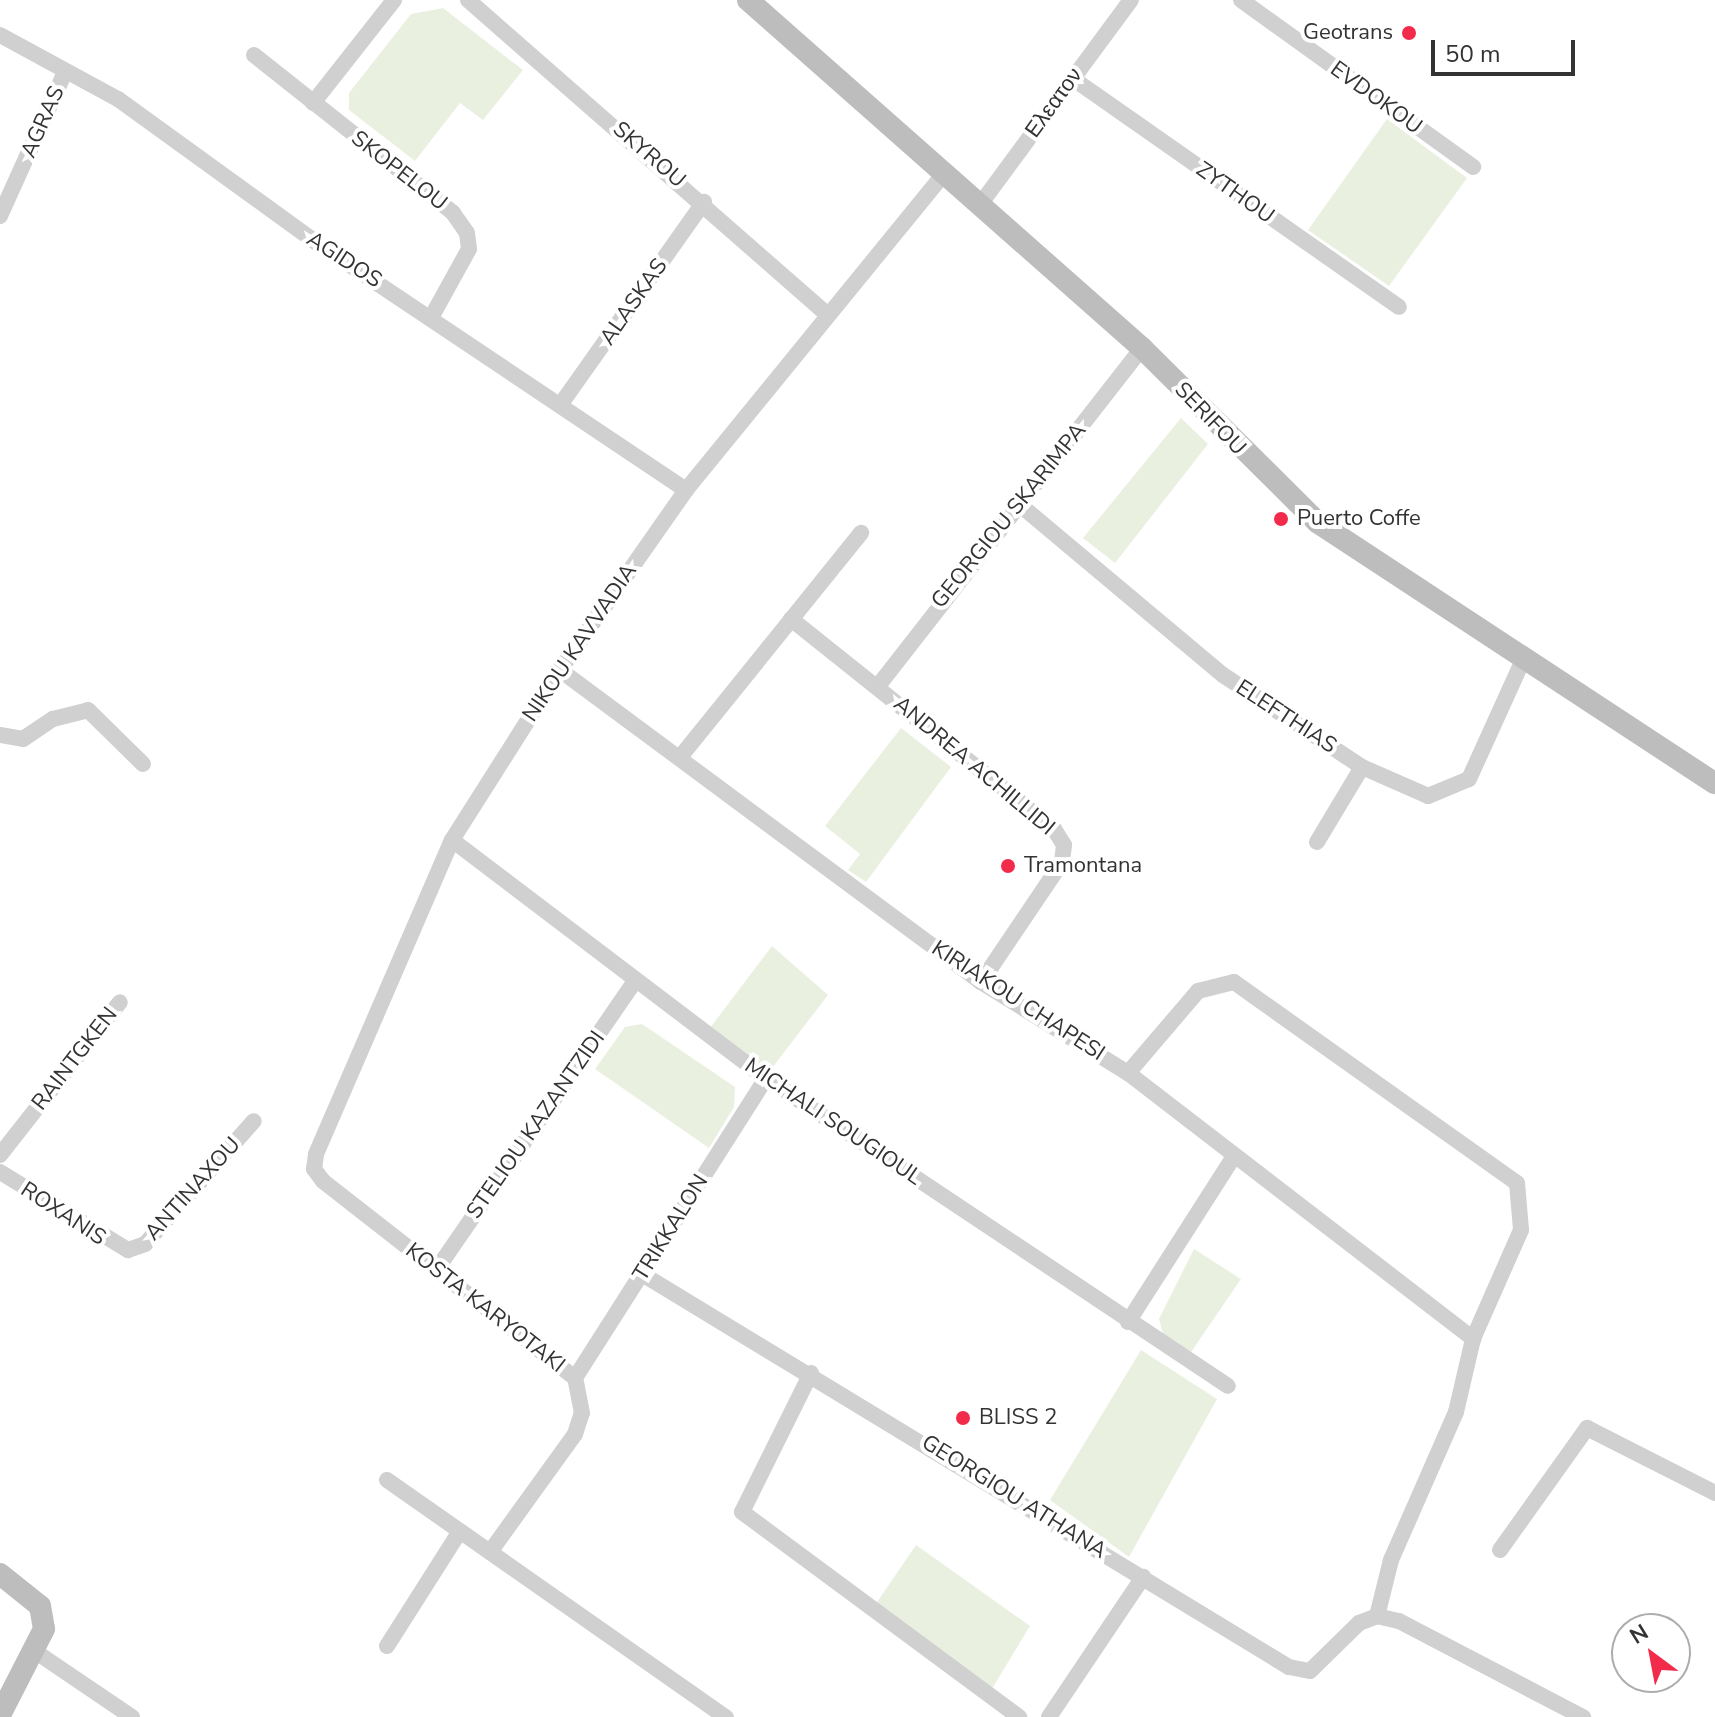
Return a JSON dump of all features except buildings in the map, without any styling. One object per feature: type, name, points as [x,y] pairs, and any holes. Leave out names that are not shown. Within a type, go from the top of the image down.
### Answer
[{"type":"street","points":[[313,103],[394,0]]},
{"type":"street","name":"SKYROU","points":[[468,0],[704,202],[825,313]]},
{"type":"street","name":"SERIFOU","points":[[748,0],[1142,348],[1317,522],[1715,783]]},
{"type":"street","name":"Ελεατον","points":[[979,206],[1131,0]]},
{"type":"street","name":"EVDOKOU","points":[[1241,0],[1473,167]]},
{"type":"street","name":"AGIDOS","points":[[0,35],[118,99],[432,316],[563,401],[686,490]]},
{"type":"street","name":"SKOPELOU","points":[[254,55],[453,213],[467,233],[469,249],[432,316]]},
{"type":"street","name":"AGRAS","points":[[0,216],[65,72]]},
{"type":"street","name":"ZYTHOU","points":[[1072,78],[1399,307]]},
{"type":"street","name":"NIKOU KAVVADIA","points":[[314,1169],[452,840],[560,670],[686,490],[825,313],[943,175]]},
{"type":"street","name":"ALASKAS","points":[[563,401],[704,202]]},
{"type":"street","name":"GEORGIOU SKARIMPA","points":[[878,686],[1142,348]]},
{"type":"street","name":"ELEFTHIAS","points":[[1019,504],[1223,675],[1362,767],[1428,796],[1449,793],[1469,779],[1524,658]]},
{"type":"street","points":[[681,756],[861,533]]},
{"type":"street","name":"ANDREA ACHILLIDI","points":[[791,619],[1054,829],[1064,845],[1062,862],[981,982]]},
{"type":"street","name":"KIRIAKOU CHAPESI","points":[[560,670],[681,756],[981,982],[1128,1073],[1473,1339]]},
{"type":"street","points":[[0,735],[23,739],[53,719],[88,710],[143,764]]},
{"type":"street","points":[[1317,842],[1362,767]]},
{"type":"street","name":"MICHALI SOUGIOUL","points":[[452,840],[766,1078],[1228,1386]]},
{"type":"street","name":"STELIOU KAZANTZIDI","points":[[437,1269],[635,981]]},
{"type":"street","points":[[1128,1073],[1198,991],[1234,982],[1502,1165],[1517,1183],[1521,1230],[1473,1339],[1456,1412],[1391,1560],[1377,1616],[1399,1621],[1583,1717]]},
{"type":"street","name":"RAINTGKEN","points":[[0,1155],[120,1002]]},
{"type":"street","name":"TRIKKALON","points":[[575,1378],[766,1078]]},
{"type":"street","name":"ANTINAXOU","points":[[128,1250],[145,1244],[254,1121]]},
{"type":"street","points":[[1128,1322],[1234,1156]]},
{"type":"street","name":"KOSTA KARYOTAKI","points":[[314,1169],[575,1378],[582,1413],[575,1434],[490,1552]]},
{"type":"street","name":"ROXANIS","points":[[0,1172],[128,1250]]},
{"type":"street","name":"GEORGIOU ATHANA","points":[[642,1274],[1299,1669],[1329,1659],[1359,1623],[1377,1616]]},
{"type":"street","points":[[811,1373],[742,1512],[1019,1717]]},
{"type":"street","points":[[1500,1550],[1587,1428],[1715,1493]]},
{"type":"street","points":[[387,1480],[726,1717]]},
{"type":"street","points":[[387,1646],[460,1531]]},
{"type":"street","points":[[0,1574],[40,1606],[44,1629],[36,1652],[0,1715]]},
{"type":"street","points":[[1049,1717],[1143,1577]]},
{"type":"street","points":[[36,1652],[132,1717]]},
{"type":"green space","points":[[443,8],[523,70],[483,120],[460,103],[415,161],[349,110],[349,93],[411,14]]},
{"type":"green space","points":[[1387,119],[1467,178],[1389,286],[1308,230]]},
{"type":"green space","points":[[1181,418],[1208,444],[1115,563],[1083,538]]},
{"type":"green space","points":[[901,728],[951,767],[866,882],[848,870],[860,854],[825,826]]},
{"type":"green space","points":[[772,946],[828,995],[769,1072],[710,1028]]},
{"type":"green space","points":[[642,1024],[735,1087],[734,1107],[709,1148],[595,1069],[625,1027]]},
{"type":"green space","points":[[1194,1249],[1241,1279],[1191,1352],[1163,1334],[1159,1319]]},
{"type":"green space","points":[[1141,1350],[1217,1399],[1129,1557],[1050,1500]]},
{"type":"green space","points":[[916,1545],[1030,1626],[990,1692],[873,1608]]},
{"type":"place","name":"Geotrans","points":[[1409,33]]},
{"type":"place","name":"Puerto Coffe","points":[[1281,519]]},
{"type":"place","name":"Tramontana","points":[[1008,866]]},
{"type":"place","name":"BLISS 2","points":[[963,1418]]}]
